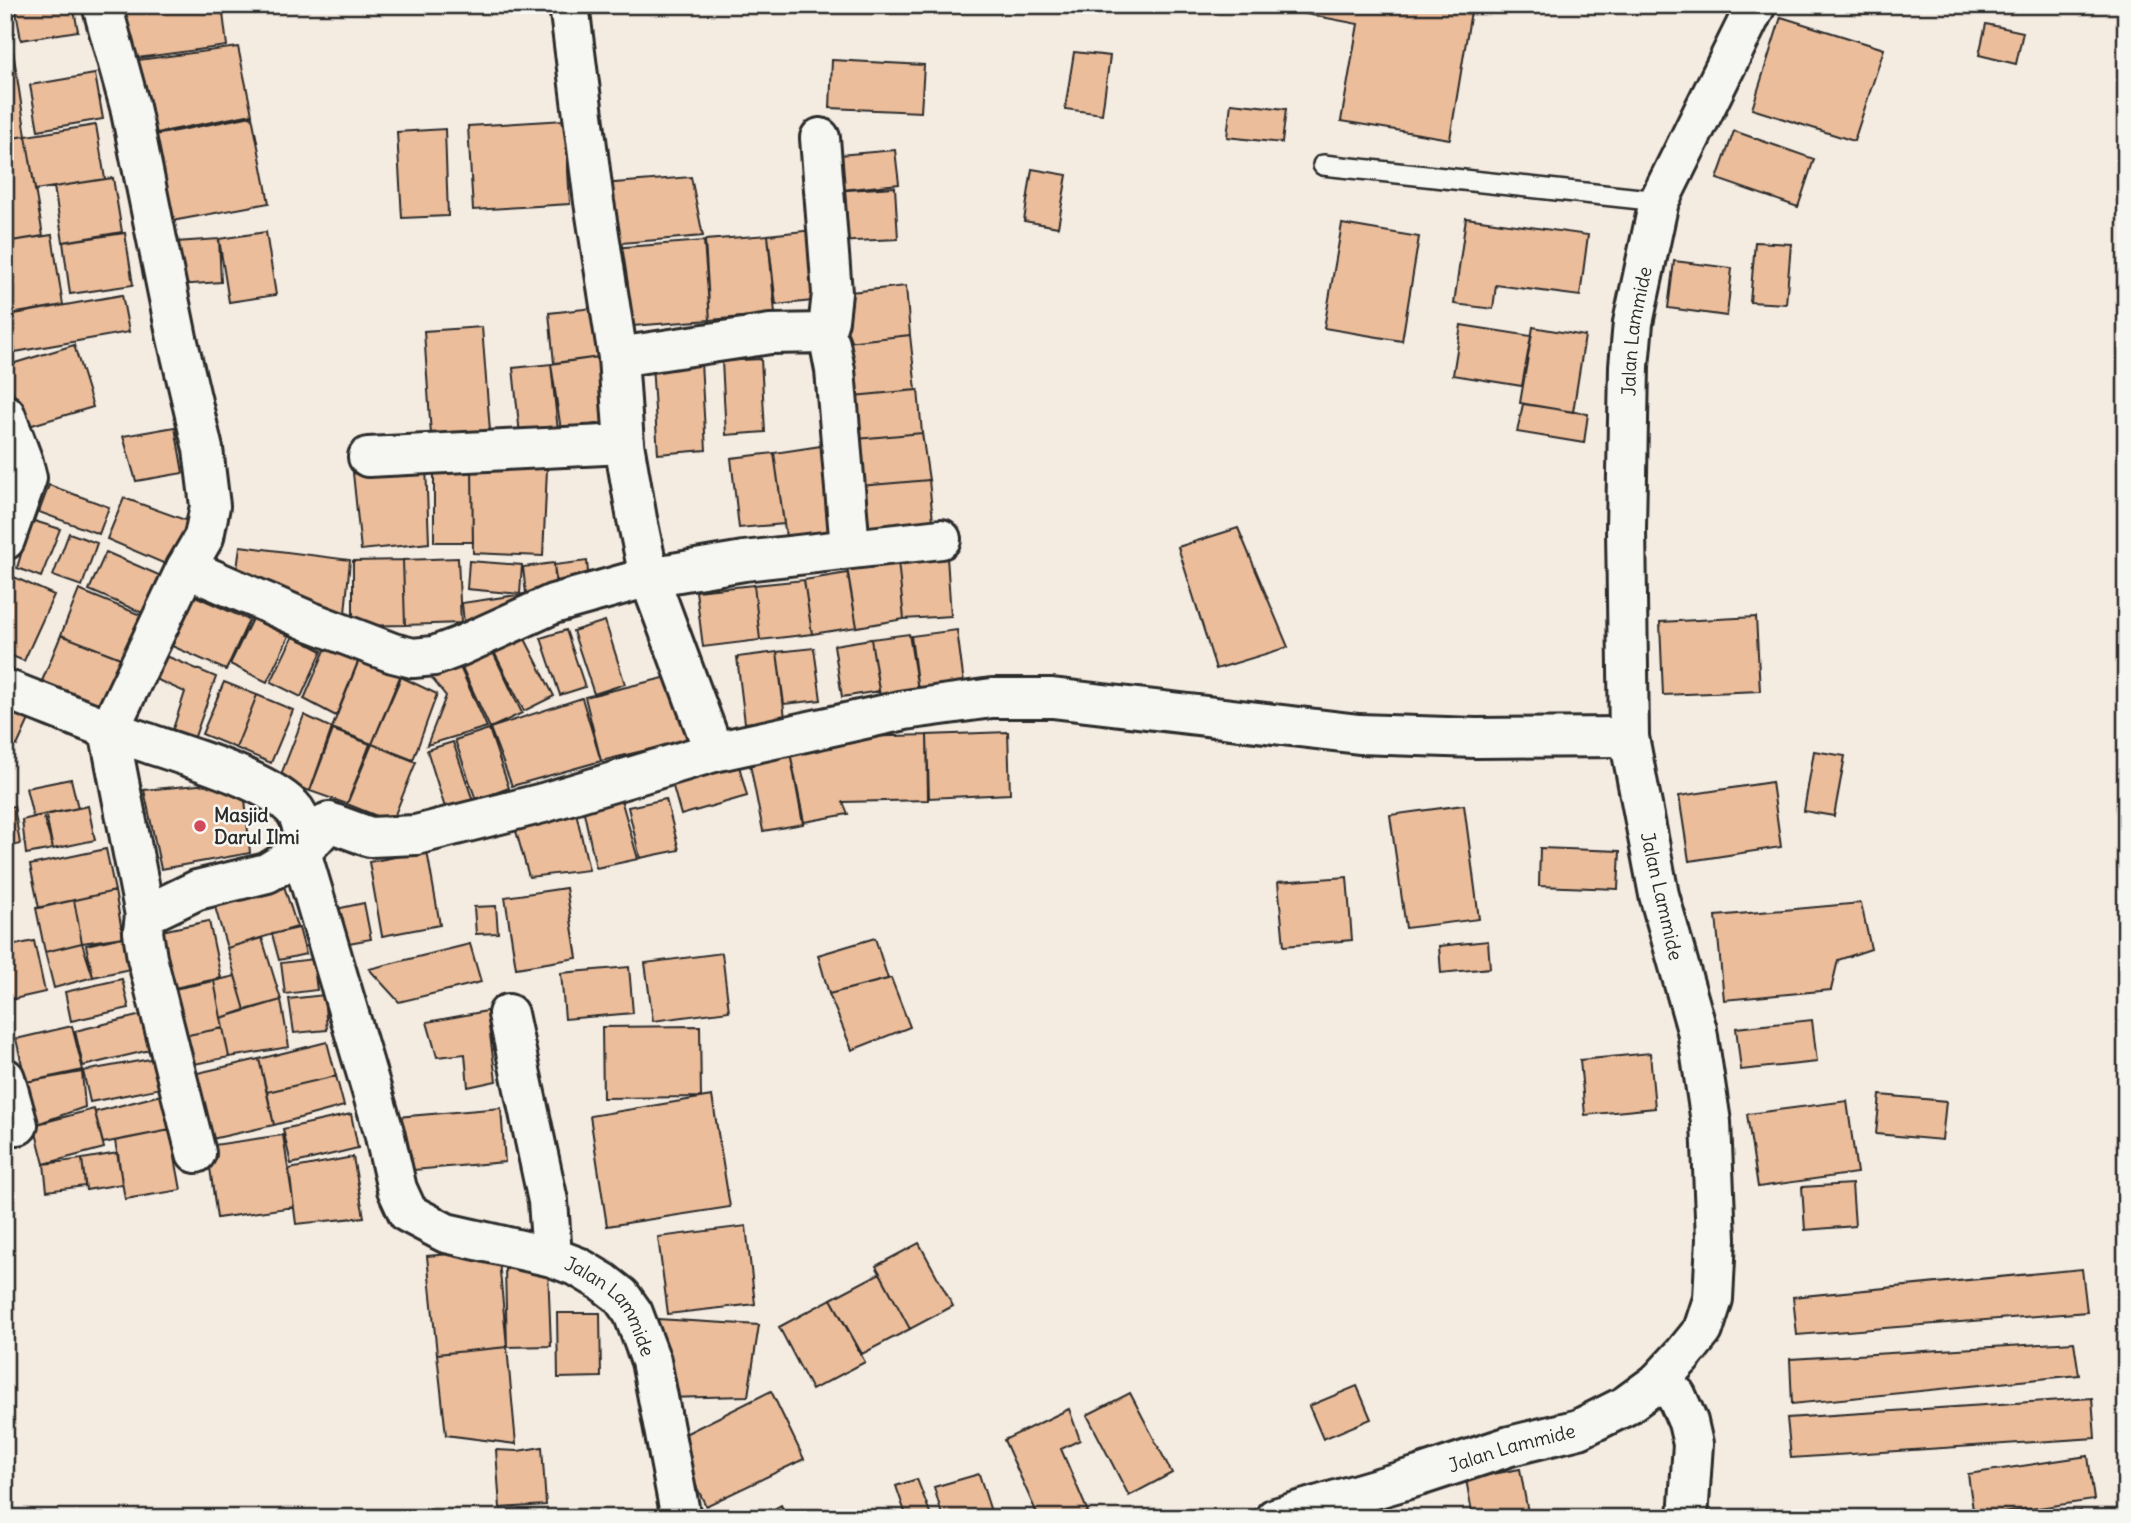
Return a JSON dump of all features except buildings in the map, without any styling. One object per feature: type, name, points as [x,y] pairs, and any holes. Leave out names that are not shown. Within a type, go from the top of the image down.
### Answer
[{"type":"street","points":[[102,5],[130,107],[209,483],[210,506],[204,537],[186,568],[109,730],[145,915],[143,932],[147,958],[196,1153]]},
{"type":"street","points":[[569,5],[594,202],[618,357],[624,444],[649,577],[714,752]]},
{"type":"street","name":"Jalan Lammide","points":[[1275,1518],[1578,1429],[1625,1406],[1658,1381],[1703,1330],[1713,1298],[1716,1226],[1711,1122],[1697,1030],[1659,895],[1629,737],[1626,529],[1629,366],[1633,323],[1659,201],[1756,5]]},
{"type":"street","points":[[820,138],[832,293],[825,333],[835,370],[850,548]]},
{"type":"street","points":[[618,357],[770,334],[825,333]]},
{"type":"street","points":[[5,414],[27,478],[13,496],[5,540]]},
{"type":"street","points":[[368,457],[624,444]]},
{"type":"street","points":[[186,568],[309,621],[413,658],[434,656],[458,647],[553,604],[649,577],[744,561],[942,539]]},
{"type":"street","points":[[5,689],[109,730],[238,775],[271,791],[295,809],[305,839],[301,852]]},
{"type":"street","points":[[145,915],[197,890],[267,873],[301,852],[330,822],[370,837],[416,835],[543,803],[714,752],[905,710],[992,698],[1052,698],[1359,734],[1476,738],[1629,737]]},
{"type":"street","name":"Jalan Lammide","points":[[301,852],[384,1132],[397,1189],[408,1213],[446,1233],[552,1257],[578,1267],[621,1296],[633,1313],[651,1361],[681,1518]]},
{"type":"street","points":[[508,1014],[548,1201],[552,1257]]},
{"type":"street","points":[[5,1078],[18,1125]]},
{"type":"street","points":[[1658,1381],[1676,1395],[1688,1422],[1693,1444],[1688,1518]]},
{"type":"lane","points":[[1323,165],[1659,201]]},
{"type":"place","name":"Masjid Darul Ilmi","points":[[200,826]]}]
